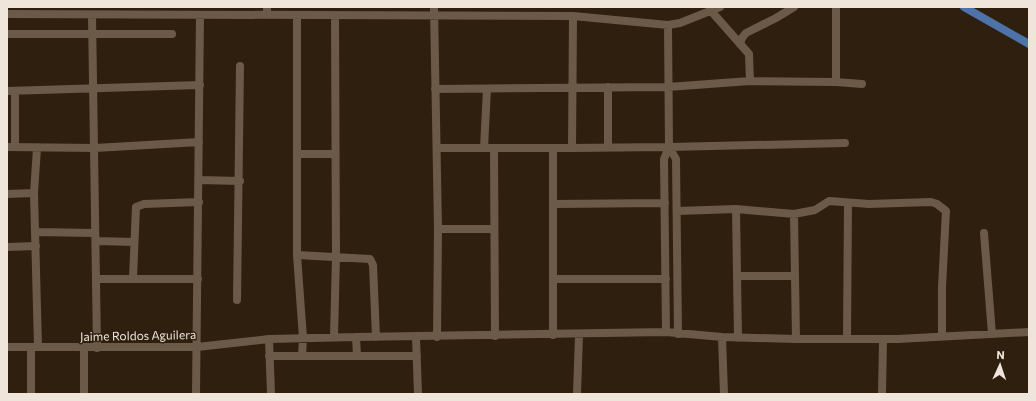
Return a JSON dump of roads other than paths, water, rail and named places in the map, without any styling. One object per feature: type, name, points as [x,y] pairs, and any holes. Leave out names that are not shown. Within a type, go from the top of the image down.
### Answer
[{"type":"street","points":[[7,14],[92,15],[126,11],[200,15],[267,11],[297,15],[335,15],[376,11],[536,11],[668,25],[680,23],[712,12],[720,7]]},
{"type":"street","points":[[740,44],[742,38],[746,34],[794,7]]},
{"type":"street","points":[[836,7],[836,82]]},
{"type":"street","points":[[434,11],[438,229],[436,337]]},
{"type":"street","points":[[712,12],[749,54],[750,80]]},
{"type":"street","points":[[92,15],[97,348]]},
{"type":"street","points":[[196,394],[200,15]]},
{"type":"street","points":[[297,15],[297,255],[303,338],[302,356]]},
{"type":"street","points":[[334,337],[336,256],[334,154],[335,15]]},
{"type":"street","points":[[572,148],[573,16]]},
{"type":"street","points":[[666,332],[664,159],[669,147],[668,25]]},
{"type":"street","points":[[7,34],[172,34]]},
{"type":"street","points":[[237,300],[240,181],[240,66]]},
{"type":"street","points":[[435,89],[668,87],[750,80],[862,84]]},
{"type":"street","points":[[199,142],[95,148],[11,147],[11,91],[200,85]]},
{"type":"street","points":[[608,87],[608,147]]},
{"type":"street","points":[[484,148],[487,89]]},
{"type":"street","points":[[437,148],[669,147],[845,143]]},
{"type":"street","points":[[669,147],[676,159],[678,334]]},
{"type":"street","points":[[31,394],[34,347],[36,246],[34,194],[37,148]]},
{"type":"street","points":[[494,148],[495,336]]},
{"type":"street","points":[[553,148],[553,335]]},
{"type":"street","points":[[297,154],[334,154]]},
{"type":"street","points":[[199,180],[240,181]]},
{"type":"street","points":[[7,194],[34,194]]},
{"type":"street","points":[[677,211],[736,208],[794,214],[815,210],[829,201],[848,203],[931,202],[937,204],[946,211],[942,287],[942,336]]},
{"type":"street","points":[[133,278],[136,212],[138,205],[199,202]]},
{"type":"street","points":[[553,204],[665,203]]},
{"type":"street","points":[[847,339],[848,203]]},
{"type":"street","points":[[736,208],[738,338]]},
{"type":"street","points":[[794,214],[796,339]]},
{"type":"street","points":[[438,229],[494,229]]},
{"type":"street","points":[[36,232],[95,232]]},
{"type":"street","points":[[984,233],[992,334]]},
{"type":"street","points":[[96,241],[134,242]]},
{"type":"street","points":[[7,247],[36,246]]},
{"type":"street","points":[[297,255],[368,258],[372,261],[376,337]]},
{"type":"street","points":[[737,276],[794,276]]},
{"type":"street","points":[[96,279],[198,279]]},
{"type":"street","points":[[553,279],[666,279]]},
{"type":"street","name":"Jaime Roldos Aguilera","points":[[7,347],[197,347],[269,339],[579,335],[666,332],[722,338],[883,339],[1029,332]]},
{"type":"street","points":[[577,394],[579,335]]},
{"type":"street","points":[[356,337],[357,356]]},
{"type":"street","points":[[416,337],[418,394]]},
{"type":"street","points":[[722,338],[724,394]]},
{"type":"street","points":[[269,339],[270,394]]},
{"type":"street","points":[[882,394],[883,339]]},
{"type":"street","points":[[84,348],[84,394]]},
{"type":"street","points":[[269,356],[417,356]]},
{"type":"waterway","points":[[964,7],[1029,44]]}]
